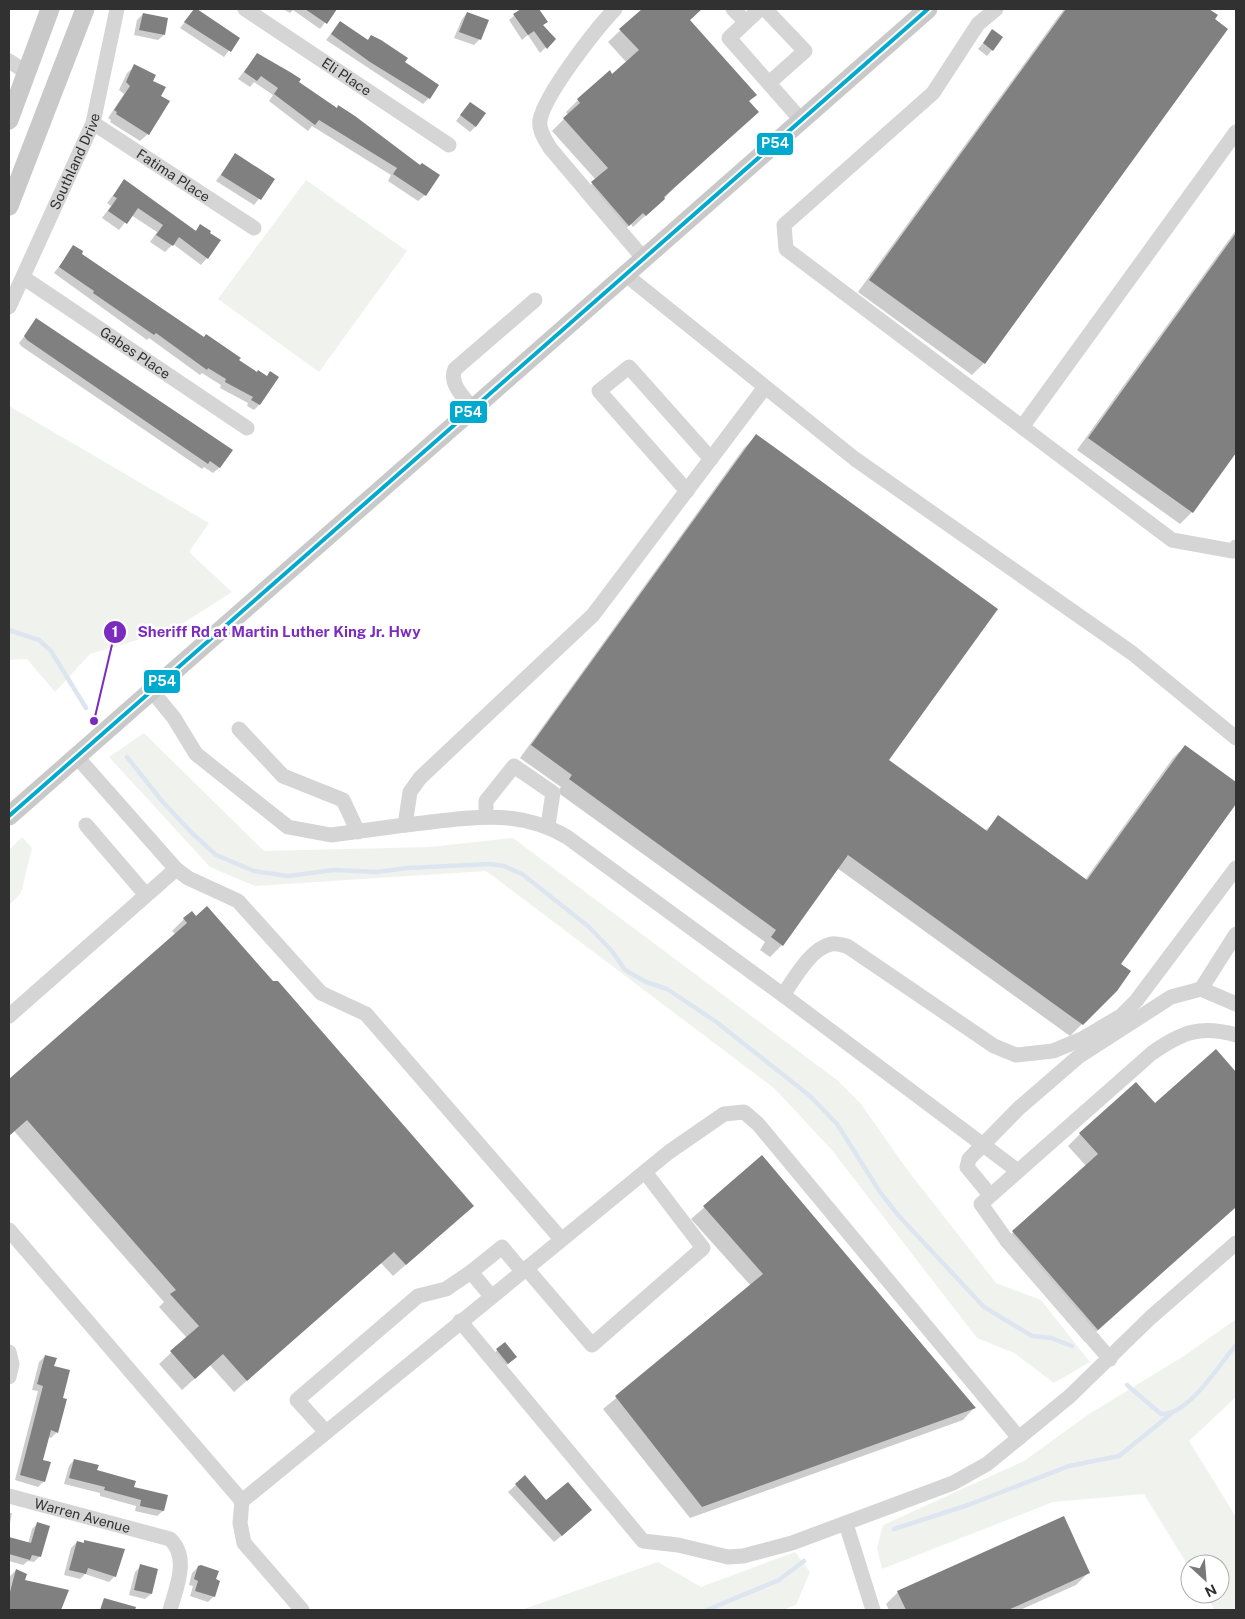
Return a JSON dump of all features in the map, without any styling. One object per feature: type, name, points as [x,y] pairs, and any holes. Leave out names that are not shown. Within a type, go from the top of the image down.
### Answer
[{"type":"main road","points":[[9,120],[50,9]]},
{"type":"main road","points":[[9,206],[84,9]]},
{"type":"main road","points":[[9,816],[928,9]]},
{"type":"street","name":"Southland Drive","points":[[9,307],[24,278],[92,123],[117,9]]},
{"type":"street","name":"Eli Place","points":[[245,9],[449,145]]},
{"type":"street","points":[[615,9],[552,93],[539,121],[542,134],[550,148],[644,259]]},
{"type":"street","points":[[733,9],[746,22]]},
{"type":"street","points":[[760,9],[729,38],[802,121]]},
{"type":"street","points":[[765,9],[805,51],[769,83]]},
{"type":"street","points":[[996,9],[978,24],[934,93],[784,224],[786,249],[1172,540],[1233,551],[1236,547]]},
{"type":"street","points":[[9,61],[26,72]]},
{"type":"street","name":"Fatima Place","points":[[92,123],[254,228]]},
{"type":"street","points":[[1022,427],[1236,132]]},
{"type":"street","points":[[626,275],[855,459],[1132,653],[1236,738]]},
{"type":"street","name":"Gabes Place","points":[[24,278],[247,428]]},
{"type":"street","points":[[473,409],[453,381],[455,369],[535,300]]},
{"type":"street","points":[[687,491],[599,391],[629,367],[711,459]]},
{"type":"street","points":[[405,825],[410,792],[420,778],[593,615],[765,387]]},
{"type":"street","points":[[152,691],[174,718],[196,754],[288,827],[312,833],[331,835],[486,817],[517,817],[548,825],[783,995],[1018,1171]]},
{"type":"street","points":[[239,729],[283,776],[343,800],[358,832]]},
{"type":"street","points":[[77,756],[176,869],[188,878],[238,901],[321,993],[366,1014],[561,1239]]},
{"type":"street","points":[[486,817],[486,801],[514,766],[553,793],[548,825]]},
{"type":"street","points":[[86,825],[146,895]]},
{"type":"street","points":[[783,995],[806,963],[818,952],[832,944],[846,946],[994,1046],[1016,1055],[1053,1050],[1082,1040],[1121,1016],[1136,1001],[1236,868]]},
{"type":"street","points":[[9,1016],[176,869]]},
{"type":"street","points":[[1201,989],[1236,934]]},
{"type":"street","points":[[990,1195],[967,1167],[969,1159],[983,1143],[1078,1057],[1171,996],[1201,989],[1236,1004]]},
{"type":"street","points":[[1110,1359],[1005,1238],[980,1204],[1152,1053],[1174,1037],[1193,1031],[1217,1030],[1236,1035]]},
{"type":"street","points":[[302,1610],[244,1543],[240,1523],[242,1501],[561,1239],[645,1172],[724,1114],[744,1112],[758,1124],[1019,1438]]},
{"type":"street","points":[[326,1432],[297,1400],[418,1296],[446,1289],[502,1247],[592,1345],[703,1248],[645,1172]]},
{"type":"street","points":[[9,1230],[242,1501]]},
{"type":"street","points":[[460,1321],[643,1541],[678,1545],[728,1557],[750,1554],[792,1543],[846,1524],[953,1483],[987,1464],[1070,1396],[1150,1318],[1236,1244]]},
{"type":"street","points":[[471,1272],[491,1296]]},
{"type":"street","points":[[9,1352],[12,1364],[9,1377]]},
{"type":"street","name":"Warren Avenue","points":[[9,1496],[170,1539],[176,1546],[180,1556],[179,1578],[170,1610]]},
{"type":"street","points":[[846,1524],[873,1610]]},
{"type":"shaded area","points":[[306,180],[407,251],[319,372],[218,299]]},
{"type":"shaded area","points":[[9,406],[209,523],[189,552],[232,592],[174,629],[90,654],[55,692],[27,659],[9,660]]},
{"type":"shaded area","points":[[144,733],[264,851],[429,847],[513,838],[837,1080],[861,1104],[906,1168],[996,1283],[1041,1300],[1090,1362],[1054,1383],[1014,1353],[977,1338],[831,1149],[774,1088],[486,871],[255,886],[210,867],[109,757]]},
{"type":"shaded area","points":[[22,837],[32,848],[21,893],[9,905],[9,850]]},
{"type":"shaded area","points":[[1236,1319],[1236,1397],[1189,1441],[1236,1517],[1236,1610],[1215,1610],[1211,1604],[1230,1604],[1230,1554],[1181,1554],[1144,1494],[1053,1502],[882,1569],[877,1548],[883,1525],[1024,1461],[1089,1414],[1184,1356]]},
{"type":"shaded area","points":[[795,1552],[810,1572],[796,1605],[782,1610],[521,1610],[658,1562],[701,1587]]},
{"type":"building","points":[[194,9],[197,9],[240,38],[231,52],[184,22]]},
{"type":"building","points":[[305,9],[337,9],[327,24]]},
{"type":"building","points":[[521,9],[539,9],[548,22],[543,25],[556,39],[547,49],[534,31],[528,35],[513,14]]},
{"type":"building","points":[[642,9],[702,9],[690,20],[757,95],[749,101],[759,112],[664,197],[665,199],[646,216],[643,213],[629,226],[591,182],[608,168],[563,118],[580,103],[577,99],[610,70],[612,74],[639,50],[619,29]]},
{"type":"building","points":[[1066,9],[1209,9],[1218,15],[1215,19],[1228,29],[985,364],[869,280]]},
{"type":"building","points":[[467,12],[489,20],[481,40],[459,32]]},
{"type":"building","points":[[143,13],[168,18],[165,35],[139,30]]},
{"type":"building","points":[[340,21],[368,40],[371,35],[408,58],[405,62],[439,85],[430,99],[370,62],[331,34]]},
{"type":"building","points":[[992,29],[1003,37],[993,51],[983,43]]},
{"type":"building","points":[[257,53],[301,79],[299,82],[337,108],[338,105],[355,116],[420,165],[422,163],[440,175],[426,196],[393,174],[397,168],[319,120],[315,125],[274,94],[278,88],[261,76],[257,81],[244,72]]},
{"type":"building","points":[[134,64],[156,75],[153,81],[166,87],[161,96],[170,101],[149,135],[116,114],[117,112],[114,110],[130,86],[126,82]]},
{"type":"building","points":[[470,102],[486,113],[476,127],[460,115]]},
{"type":"building","points":[[235,153],[275,179],[261,200],[221,175]]},
{"type":"building","points":[[124,179],[196,231],[200,224],[221,240],[208,259],[179,237],[173,246],[156,235],[163,225],[138,208],[127,224],[108,211],[117,198],[113,196]]},
{"type":"building","points":[[1236,233],[1236,453],[1193,513],[1088,438]]},
{"type":"building","points":[[73,245],[83,251],[82,254],[204,337],[206,334],[241,358],[239,360],[257,372],[258,370],[267,376],[270,371],[279,377],[260,405],[251,400],[253,397],[225,382],[226,379],[208,368],[207,370],[156,333],[154,335],[59,267]]},
{"type":"building","points":[[36,318],[233,450],[220,468],[210,461],[208,464],[27,340],[24,336]]},
{"type":"building","points":[[756,434],[998,609],[889,760],[987,831],[998,815],[1087,880],[1185,745],[1236,782],[1236,804],[1121,964],[1131,971],[1117,991],[1083,1025],[848,855],[783,946],[771,937],[776,930],[569,779],[572,775],[531,745]]},
{"type":"building","points":[[207,906],[273,981],[278,981],[474,1206],[406,1265],[394,1252],[247,1381],[223,1354],[195,1379],[170,1351],[199,1326],[170,1294],[176,1290],[27,1120],[9,1136],[9,1079],[187,923],[183,918],[192,911],[196,916]]},
{"type":"building","points":[[1216,1049],[1236,1072],[1236,1207],[1098,1330],[1012,1231],[1098,1154],[1079,1133],[1136,1082],[1155,1103]]},
{"type":"building","points":[[762,1155],[976,1408],[702,1507],[615,1396],[763,1274],[703,1206]]},
{"type":"building","points":[[505,1342],[517,1357],[508,1364],[496,1349]]},
{"type":"building","points":[[45,1355],[57,1358],[54,1366],[70,1370],[63,1398],[67,1399],[58,1433],[51,1430],[43,1460],[51,1462],[45,1482],[20,1475],[43,1386],[37,1384]]},
{"type":"building","points":[[74,1459],[99,1465],[97,1470],[136,1481],[134,1487],[168,1495],[164,1511],[140,1506],[141,1500],[104,1490],[105,1487],[69,1478]]},
{"type":"building","points":[[525,1475],[546,1500],[568,1482],[592,1510],[562,1536],[515,1484]]},
{"type":"building","points":[[1064,1516],[1090,1573],[1008,1610],[906,1610],[897,1591]]},
{"type":"building","points":[[37,1522],[50,1526],[41,1557],[32,1555],[30,1560],[9,1554],[9,1537],[31,1543]]},
{"type":"building","points":[[84,1540],[125,1549],[116,1577],[88,1568],[86,1574],[69,1570],[77,1541],[84,1543]]},
{"type":"building","points":[[140,1564],[158,1569],[152,1594],[134,1590]]},
{"type":"building","points":[[201,1565],[219,1571],[216,1579],[220,1581],[215,1597],[195,1591],[198,1581],[194,1579],[198,1566]]},
{"type":"building","points":[[16,1569],[27,1574],[25,1580],[69,1590],[61,1610],[9,1610],[9,1596]]},
{"type":"building","points":[[104,1598],[136,1607],[135,1610],[100,1610]]},
{"type":"waterway","points":[[9,630],[39,640],[51,651],[86,708]]},
{"type":"waterway","points":[[127,757],[162,801],[216,855],[254,871],[288,876],[334,870],[377,872],[407,868],[490,864],[504,866],[522,874],[588,926],[612,951],[625,970],[646,982],[667,989],[715,1021],[810,1096],[837,1124],[880,1192],[898,1215],[984,1307],[1032,1336],[1051,1338],[1072,1346]]},
{"type":"waterway","points":[[1127,1385],[1161,1414],[1172,1412],[1182,1407],[1202,1388],[1236,1345]]},
{"type":"waterway","points":[[894,1529],[968,1505],[1069,1466],[1119,1456],[1171,1414]]},
{"type":"waterway","points":[[707,1610],[779,1580],[804,1561]]},
{"type":"transit line","name":"P54","points":[[9,816],[928,9]]},
{"type":"place","name":"Sheriff Rd at Martin Luther King Jr. Hwy","points":[[94,721]]}]
